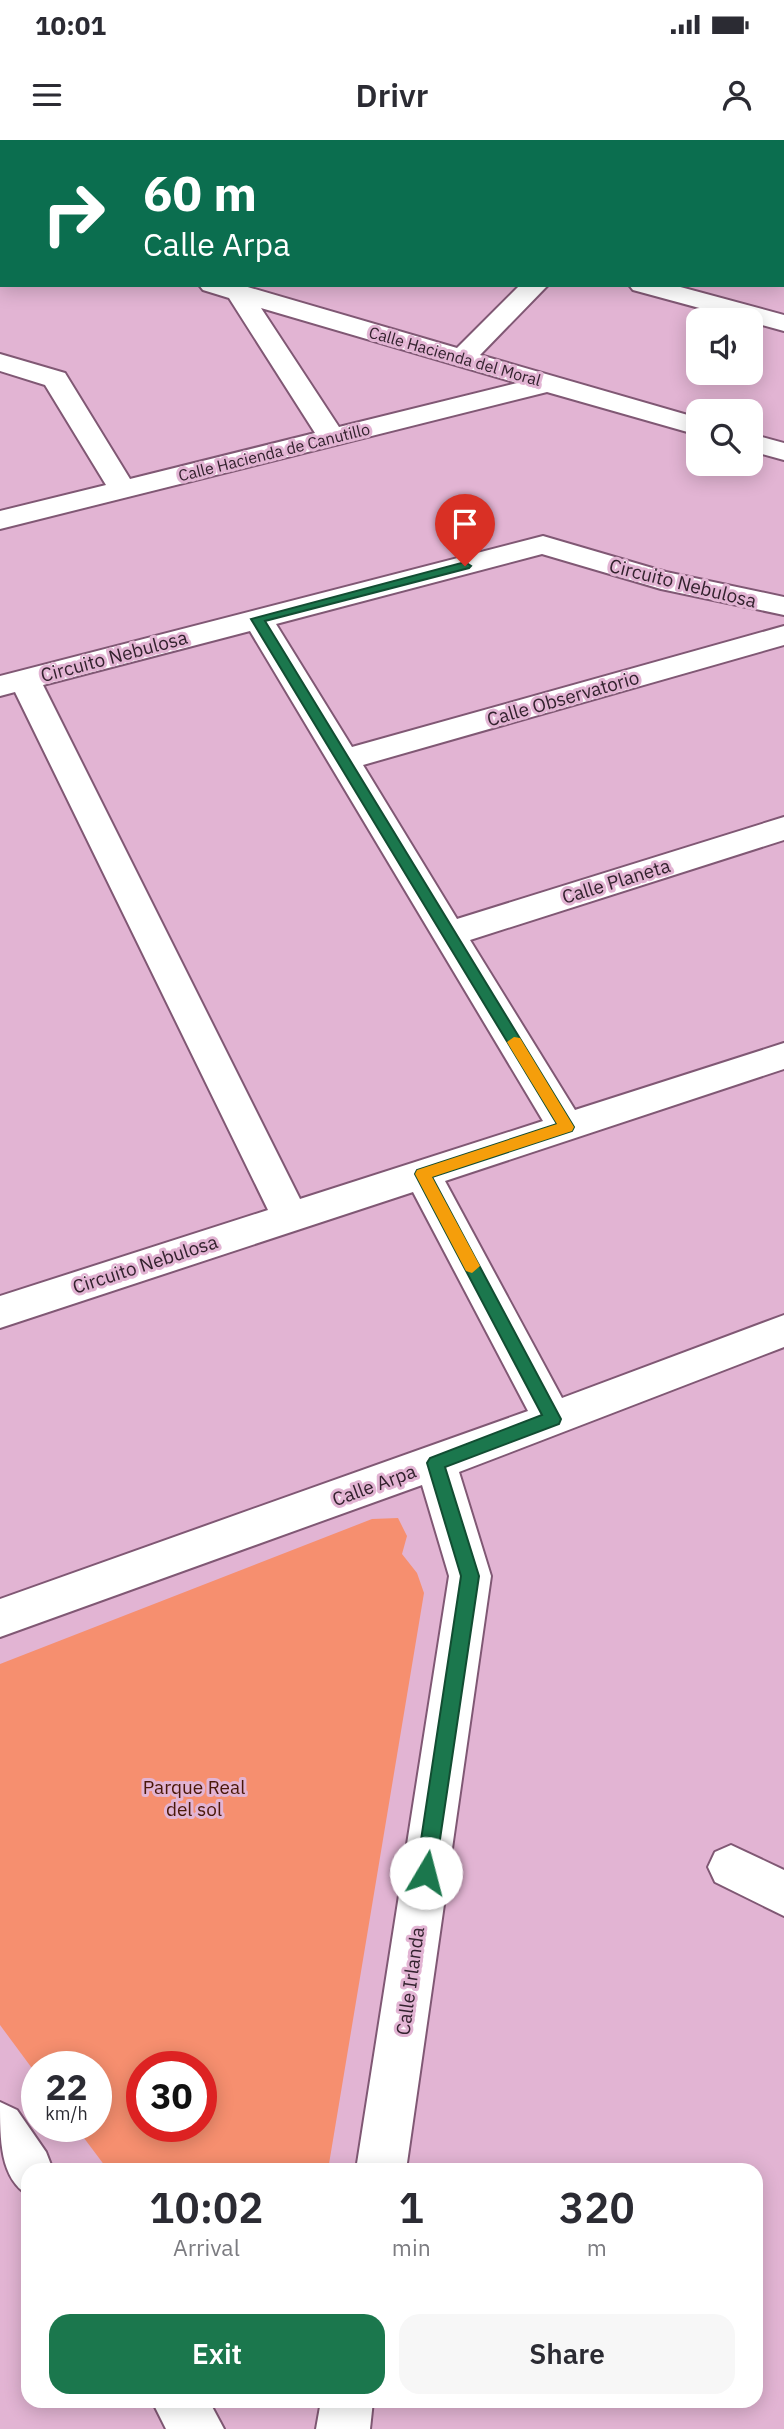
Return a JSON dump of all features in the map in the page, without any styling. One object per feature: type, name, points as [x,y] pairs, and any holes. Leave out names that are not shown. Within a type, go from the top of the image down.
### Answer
[{"type":"street","name":"Calle Hacienda del Moral","points":[[219,287],[686,423]]},
{"type":"street","points":[[462,358],[533,287]]},
{"type":"street","points":[[654,287],[747,302],[784,323]]},
{"type":"street","points":[[239,293],[332,438]]},
{"type":"street","points":[[0,362],[55,379],[123,490]]},
{"type":"street","name":"Calle Hacienda de Canutillo","points":[[0,520],[549,383]]},
{"type":"street","points":[[763,446],[784,452]]},
{"type":"street","name":"Circuito Nebulosa","points":[[290,1217],[13,683],[542,545],[661,580],[784,606]]},
{"type":"street","points":[[258,619],[566,1127]]},
{"type":"street","name":"Calle Observatorio","points":[[343,760],[784,635]]},
{"type":"street","name":"Calle Planeta","points":[[449,934],[784,828]]},
{"type":"street","name":"Circuito Nebulosa","points":[[0,1312],[784,1056]]},
{"type":"street","points":[[422,1174],[553,1419]]},
{"type":"street","name":"Calle Arpa","points":[[0,1618],[436,1463],[784,1331]]},
{"type":"street","name":"Calle Irlanda","points":[[383,2163],[470,1576],[436,1463]]},
{"type":"street","points":[[731,1867],[784,1894]]},
{"type":"street","points":[[0,2127],[23,2163]]},
{"type":"street","points":[[183,2408],[197,2429]]},
{"type":"street","points":[[343,2429],[346,2408]]},
{"type":"green space","name":"Parque Real del sol","points":[[398,1518],[407,1536],[402,1554],[417,1573],[424,1593],[329,2163],[103,2163],[87,2142],[112,2142],[112,2051],[21,2051],[21,2053],[0,2025],[0,1664],[372,1519]]},
{"type":"slow traffic","points":[[472,1266],[422,1174],[566,1127],[514,1042]]},
{"type":"route","points":[[426,1873],[470,1576],[436,1463],[553,1419],[422,1174],[566,1127],[258,619],[465,566]]}]
